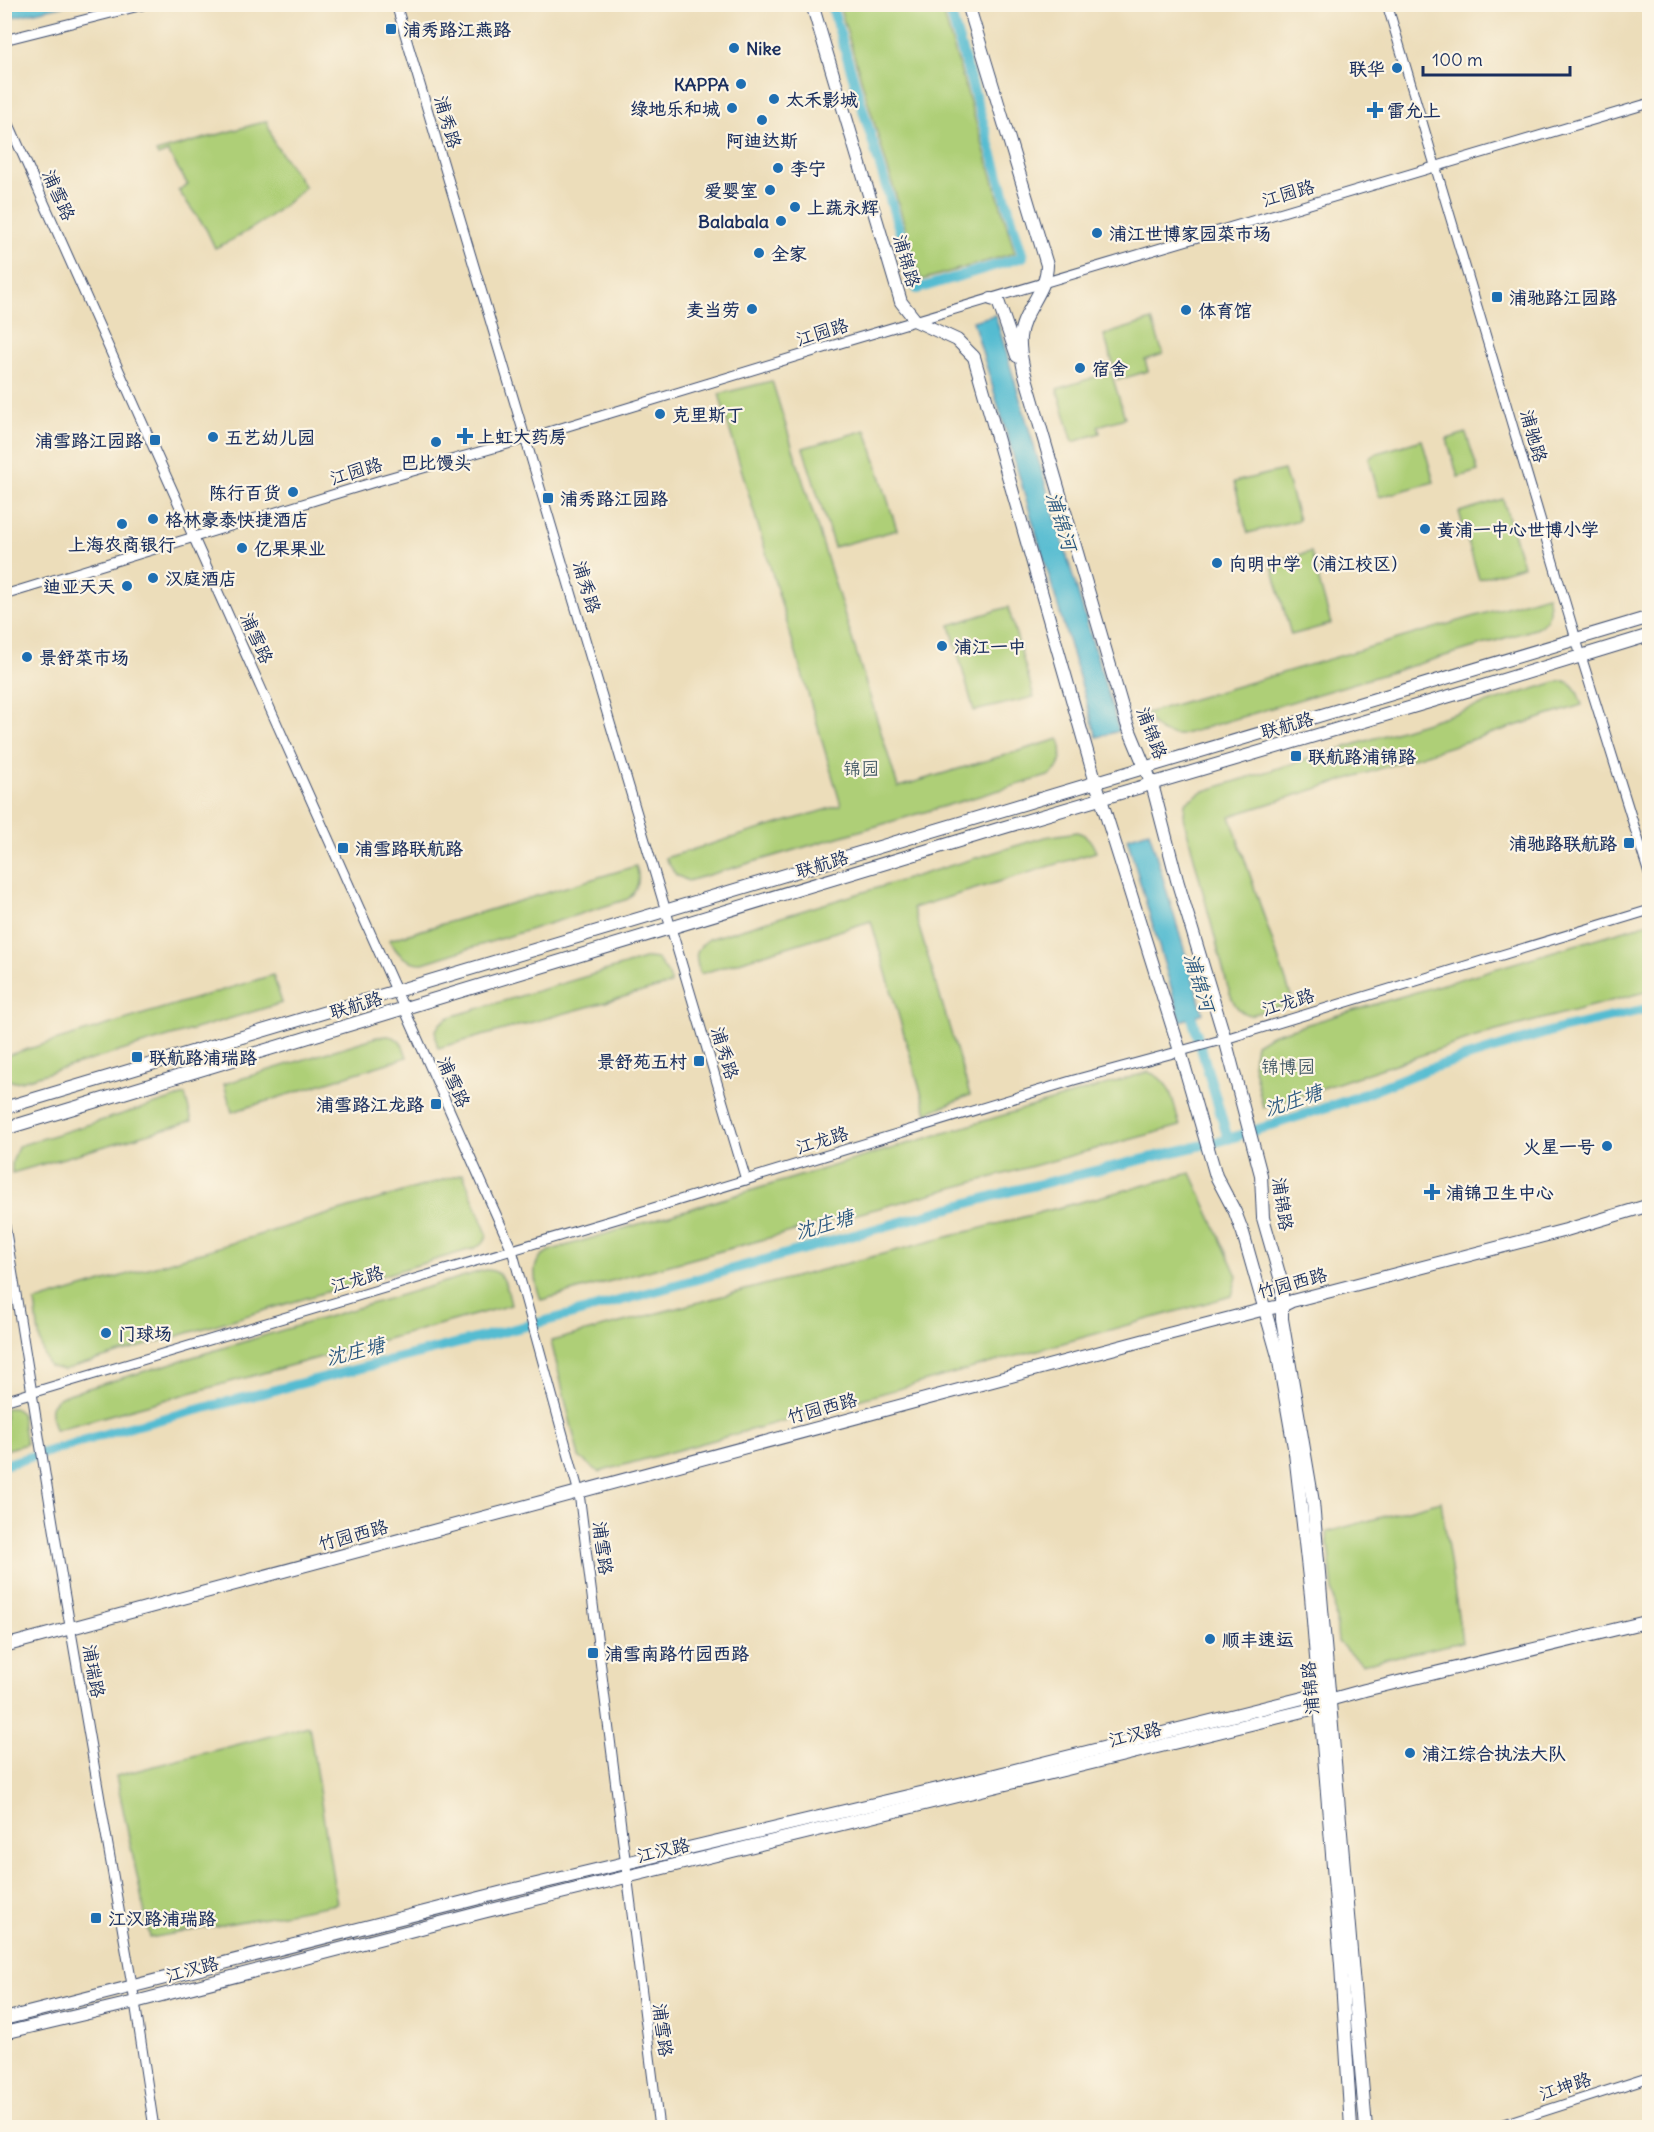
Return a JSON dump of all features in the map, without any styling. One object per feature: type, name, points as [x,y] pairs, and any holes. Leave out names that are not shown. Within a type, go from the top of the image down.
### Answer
[{"type":"street","points":[[4,40],[147,4]]},
{"type":"street","name":"浦秀路","points":[[396,4],[746,1180]]},
{"type":"street","name":"浦锦路","points":[[812,4],[900,302],[916,321],[957,340],[974,357],[1106,797],[1216,1176],[1239,1222],[1278,1356],[1295,1453],[1323,1700],[1366,2127]]},
{"type":"street","name":"浦锦路","points":[[968,4],[1047,265],[1045,282],[1020,335],[1020,353],[1024,371],[1140,770],[1177,880],[1225,1039],[1257,1155],[1261,1175],[1263,1218],[1282,1284],[1282,1319],[1313,1502],[1323,1700],[1351,2127]]},
{"type":"street","name":"浦驰路","points":[[1387,4],[1581,656],[1650,877]]},
{"type":"street","name":"江园路","points":[[4,595],[381,480],[525,439],[1650,102]]},
{"type":"street","name":"浦雪路","points":[[4,113],[512,1250],[579,1493],[659,2127]]},
{"type":"street","name":"浦锦路","points":[[991,298],[998,301],[1012,345],[1024,371]]},
{"type":"street","name":"联航路","points":[[4,1108],[1650,617]]},
{"type":"street","name":"联航路","points":[[4,1129],[1650,635]]},
{"type":"street","name":"江龙路","points":[[4,1401],[1074,1080],[1225,1039],[1650,910]]},
{"type":"street","name":"竹园西路","points":[[4,1646],[1650,1206]]},
{"type":"street","name":"浦瑞路","points":[[4,1220],[154,2127]]},
{"type":"street","points":[[4,2019],[625,1862],[1323,1700],[1650,1621]]},
{"type":"street","name":"江汉路","points":[[4,2033],[135,2002],[1323,1700]]},
{"type":"street","name":"江坤路","points":[[1491,2127],[1650,2077]]},
{"type":"green space","points":[[839,5],[941,5],[1015,253],[921,280]]},
{"type":"green space","points":[[267,121],[274,143],[305,187],[263,221],[215,248],[206,229],[178,190],[188,185],[168,152],[158,156],[156,152]]},
{"type":"green space","points":[[1152,320],[1163,354],[1145,360],[1148,371],[1118,380],[1104,335]]},
{"type":"green space","points":[[1111,372],[1125,418],[1098,426],[1100,433],[1073,442],[1057,389]]},
{"type":"green space","name":"锦园","points":[[772,381],[898,787],[1059,739],[1061,760],[1053,773],[1048,776],[688,881],[676,875],[665,858],[841,805],[719,394]]},
{"type":"green space","points":[[866,430],[897,530],[834,547],[803,448]]},
{"type":"green space","points":[[1466,433],[1478,471],[1458,477],[1447,439]]},
{"type":"green space","points":[[1422,440],[1434,482],[1379,497],[1369,458],[1377,453]]},
{"type":"green space","points":[[1284,470],[1299,520],[1248,533],[1234,482]]},
{"type":"green space","points":[[1503,499],[1523,566],[1479,579],[1459,512]]},
{"type":"green space","points":[[1311,552],[1331,624],[1291,635],[1271,562]]},
{"type":"green space","points":[[1547,595],[1549,606],[1547,619],[1535,629],[1181,735],[1169,734],[1160,730],[1152,724],[1146,713]]},
{"type":"green space","points":[[1008,607],[1034,697],[974,711],[950,625]]},
{"type":"green space","points":[[1565,681],[1574,687],[1582,705],[1230,816],[1293,1002],[1251,1015],[1237,1008],[1227,984],[1185,823],[1185,803],[1201,792]]},
{"type":"green space","points":[[1077,832],[1089,839],[1096,852],[913,908],[970,1095],[927,1113],[871,921],[700,974],[697,963],[698,950],[709,939],[1045,837]]},
{"type":"green space","points":[[636,866],[638,884],[628,899],[423,963],[403,957],[389,940]]},
{"type":"green space","name":"锦博园","points":[[1649,923],[1649,991],[1485,1034],[1263,1108],[1253,1064],[1256,1044],[1271,1035]]},
{"type":"green space","points":[[648,958],[657,959],[669,975],[671,984],[438,1048],[436,1030],[450,1017]]},
{"type":"green space","points":[[273,975],[282,1003],[21,1081],[14,1082],[5,1078],[5,1056]]},
{"type":"green space","points":[[377,1037],[396,1038],[401,1043],[407,1057],[232,1112],[224,1084]]},
{"type":"green space","points":[[1148,1072],[1163,1081],[1167,1087],[1180,1126],[541,1300],[535,1278],[536,1265],[544,1254],[552,1250]]},
{"type":"green space","points":[[185,1095],[192,1121],[12,1173],[12,1163],[18,1146]]},
{"type":"green space","points":[[1191,1173],[1237,1276],[1232,1296],[599,1472],[579,1457],[551,1341]]},
{"type":"green space","points":[[463,1174],[487,1234],[480,1246],[63,1370],[49,1366],[45,1359],[35,1302]]},
{"type":"green space","points":[[485,1270],[501,1276],[507,1287],[511,1305],[55,1430],[52,1405],[65,1395]]},
{"type":"green space","points":[[5,1408],[14,1408],[21,1413],[26,1444],[5,1450]]},
{"type":"green space","points":[[1441,1501],[1462,1642],[1362,1664],[1338,1642],[1327,1532]]},
{"type":"green space","points":[[309,1726],[337,1904],[150,1938],[116,1776]]},
{"type":"water","points":[[5,4],[66,4],[66,5],[5,19]]},
{"type":"water","points":[[995,315],[1119,731],[1097,737],[973,321]]},
{"type":"water","points":[[1149,831],[1203,1013],[1181,1021],[1127,838]]},
{"type":"waterway","points":[[831,4],[917,289],[1023,257],[948,4]]},
{"type":"waterway","name":"浦锦河","points":[[1188,1004],[1228,1139]]},
{"type":"waterway","name":"沈庄塘","points":[[4,1465],[122,1429],[569,1315],[1011,1191],[1228,1139],[1349,1100],[1425,1070],[1552,1031],[1650,1008]]},
{"type":"place","name":"浦秀路江燕路","points":[[391,29]]},
{"type":"place","name":"Nike","points":[[734,48]]},
{"type":"place","name":"联华","points":[[1397,68]]},
{"type":"place","name":"KAPPA","points":[[741,84]]},
{"type":"place","name":"太禾影城","points":[[774,99]]},
{"type":"place","name":"绿地乐和城","points":[[732,108]]},
{"type":"place","name":"雷允上","points":[[1375,110]]},
{"type":"place","name":"阿迪达斯","points":[[762,120]]},
{"type":"place","name":"李宁","points":[[778,168]]},
{"type":"place","name":"爱婴室","points":[[770,190]]},
{"type":"place","name":"上蔬永辉","points":[[795,207]]},
{"type":"place","name":"Balabala","points":[[781,221]]},
{"type":"place","name":"浦江世博家园菜市场","points":[[1097,233]]},
{"type":"place","name":"全家","points":[[759,253]]},
{"type":"place","name":"浦驰路江园路","points":[[1497,297]]},
{"type":"place","name":"麦当劳","points":[[752,309]]},
{"type":"place","name":"体育馆","points":[[1186,310]]},
{"type":"place","name":"宿舍","points":[[1080,368]]},
{"type":"place","name":"克里斯丁","points":[[660,414]]},
{"type":"place","name":"上虹大药房","points":[[465,436]]},
{"type":"place","name":"五艺幼儿园","points":[[213,437]]},
{"type":"place","name":"浦雪路江园路","points":[[155,440]]},
{"type":"place","name":"巴比馒头","points":[[436,442]]},
{"type":"place","name":"陈行百货","points":[[293,492]]},
{"type":"place","name":"浦秀路江园路","points":[[548,498]]},
{"type":"place","name":"格林豪泰快捷酒店","points":[[153,519]]},
{"type":"place","name":"上海农商银行","points":[[122,524]]},
{"type":"place","name":"黄浦一中心世博小学","points":[[1425,529]]},
{"type":"place","name":"亿果果业","points":[[242,548]]},
{"type":"place","name":"向明中学（浦江校区）","points":[[1217,563]]},
{"type":"place","name":"汉庭酒店","points":[[153,578]]},
{"type":"place","name":"迪亚天天","points":[[127,586]]},
{"type":"place","name":"浦江一中","points":[[942,646]]},
{"type":"place","name":"景舒菜市场","points":[[27,657]]},
{"type":"place","name":"联航路浦锦路","points":[[1296,756]]},
{"type":"place","name":"浦驰路联航路","points":[[1629,843]]},
{"type":"place","name":"浦雪路联航路","points":[[343,848]]},
{"type":"place","name":"联航路浦瑞路","points":[[137,1057]]},
{"type":"place","name":"景舒苑五村","points":[[699,1061]]},
{"type":"place","name":"浦雪路江龙路","points":[[436,1104]]},
{"type":"place","name":"火星一号","points":[[1607,1146]]},
{"type":"place","name":"浦锦卫生中心","points":[[1432,1192]]},
{"type":"place","name":"门球场","points":[[106,1333]]},
{"type":"place","name":"顺丰速运","points":[[1210,1639]]},
{"type":"place","name":"浦雪南路竹园西路","points":[[593,1653]]},
{"type":"place","name":"浦江综合执法大队","points":[[1410,1753]]},
{"type":"place","name":"江汉路浦瑞路","points":[[96,1918]]}]
